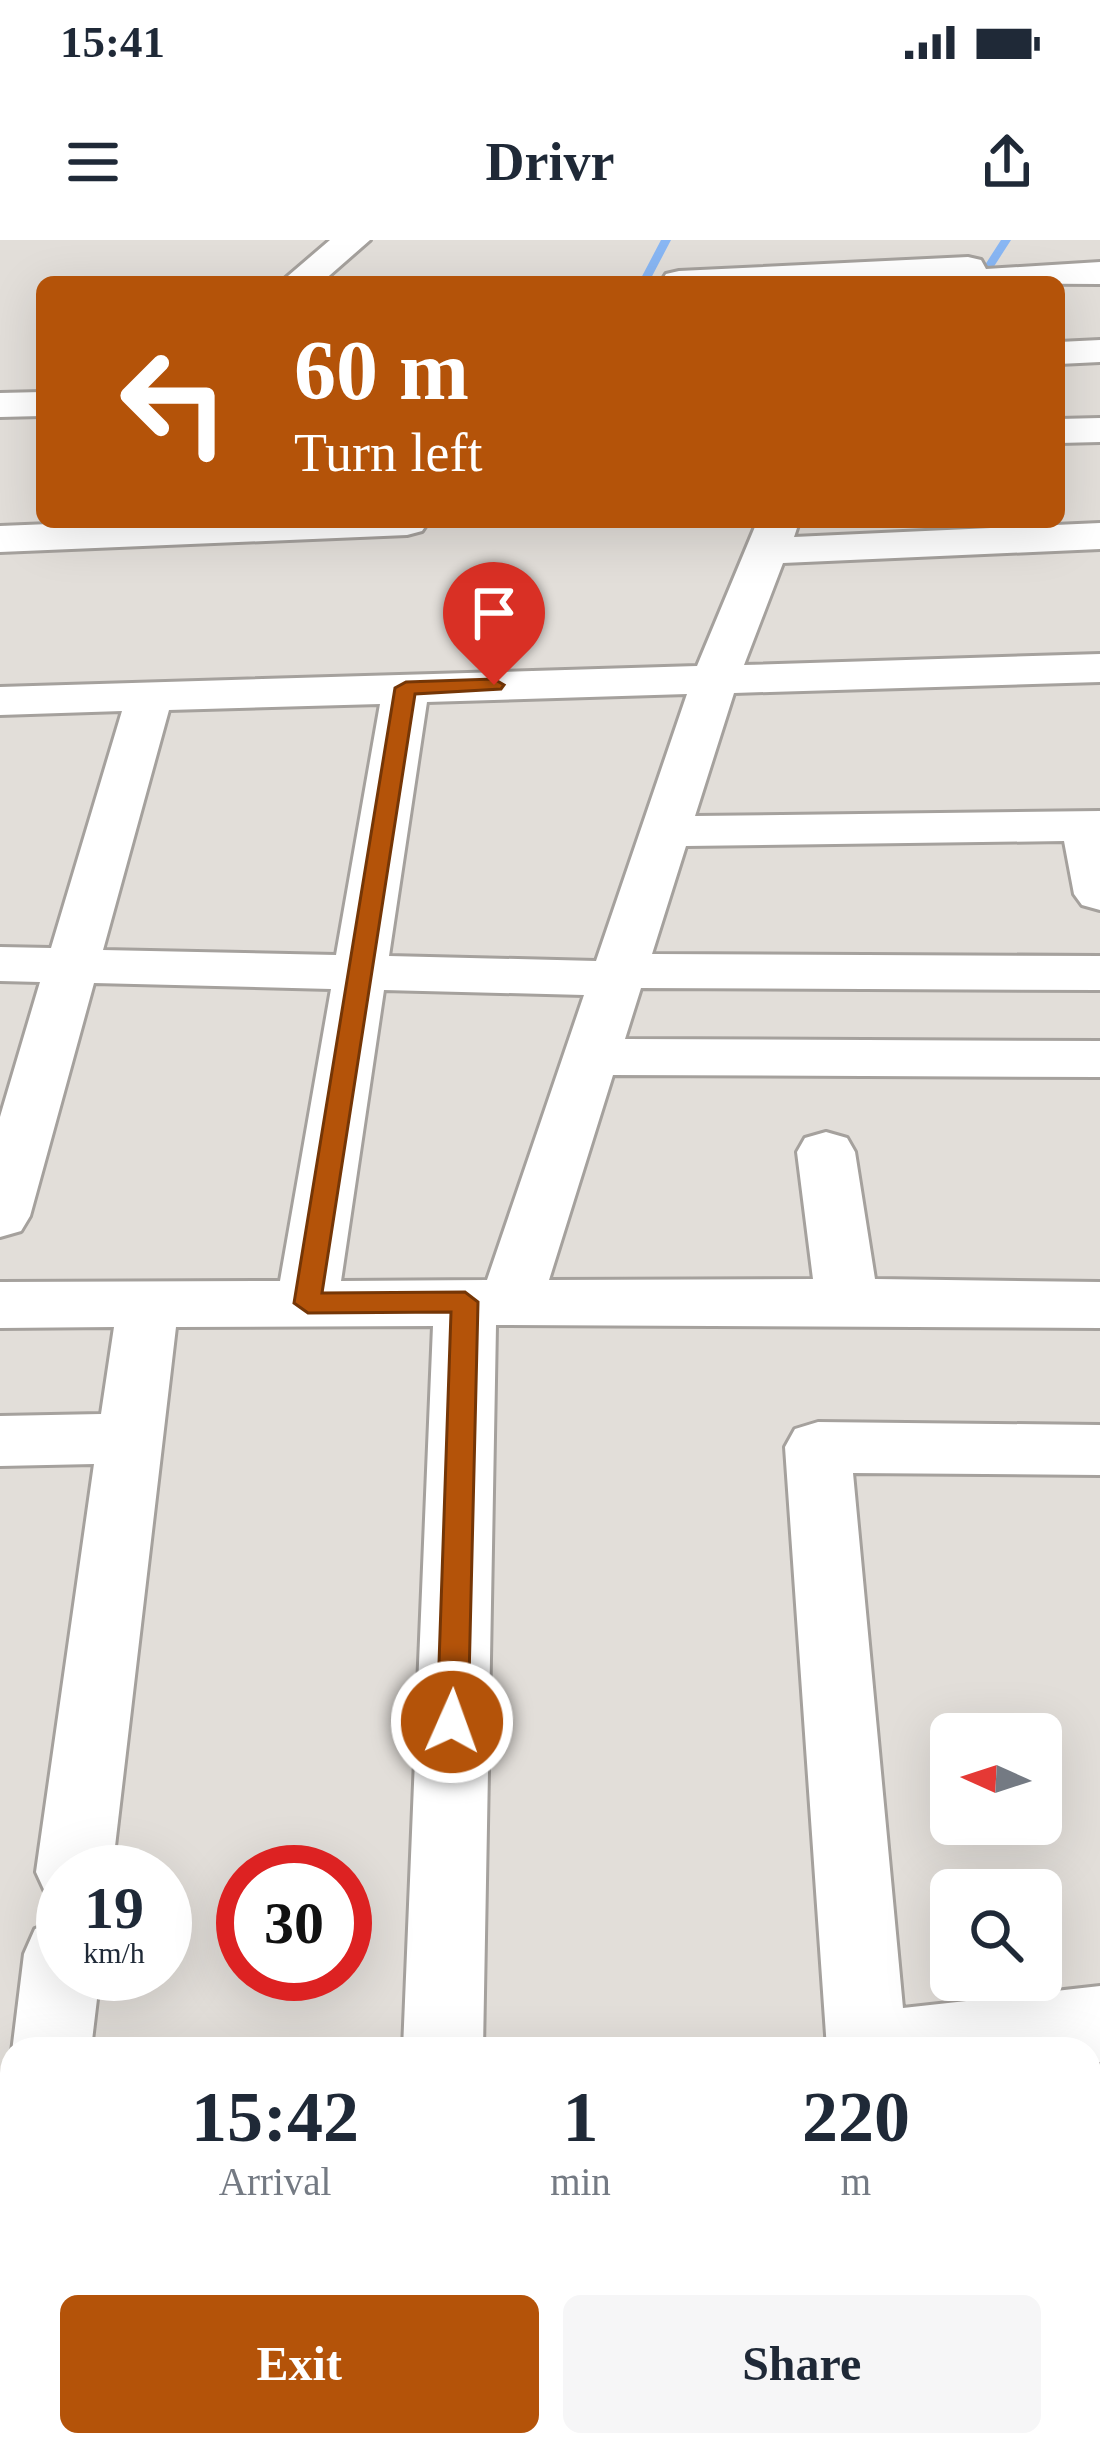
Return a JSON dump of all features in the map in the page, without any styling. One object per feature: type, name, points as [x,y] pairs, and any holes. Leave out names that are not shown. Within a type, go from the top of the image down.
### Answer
[{"type":"street","points":[[307,276],[352,240]]},
{"type":"street","points":[[856,276],[1100,273]]},
{"type":"street","points":[[1065,353],[1100,351]]},
{"type":"street","points":[[1065,431],[1100,430]]},
{"type":"street","points":[[0,539],[263,528]]},
{"type":"street","points":[[443,2037],[488,1302],[593,1057],[716,677],[772,536],[1100,536]]},
{"type":"street","points":[[0,701],[1100,668]]},
{"type":"street","points":[[308,1303],[406,688]]},
{"type":"street","points":[[0,1216],[151,695]]},
{"type":"street","points":[[666,831],[1093,827],[1100,894]]},
{"type":"street","points":[[0,964],[620,975],[1100,973]]},
{"type":"street","points":[[593,1057],[1100,1059]]},
{"type":"street","points":[[826,1152],[847,1301]]},
{"type":"street","points":[[0,1305],[847,1301],[1100,1305]]},
{"type":"street","points":[[77,1845],[148,1304]]},
{"type":"street","points":[[0,1441],[130,1438]]},
{"type":"street","points":[[866,2037],[818,1447],[1100,1450]]},
{"type":"street","points":[[53,2037],[57,2001]]},
{"type":"street","points":[[986,2037],[1100,2024]]},
{"type":"waterway","points":[[647,276],[666,240]]},
{"type":"waterway","points":[[983,276],[1006,240]]},
{"type":"route","points":[[452,1722],[465,1302],[308,1303],[406,688],[494,685]]}]
